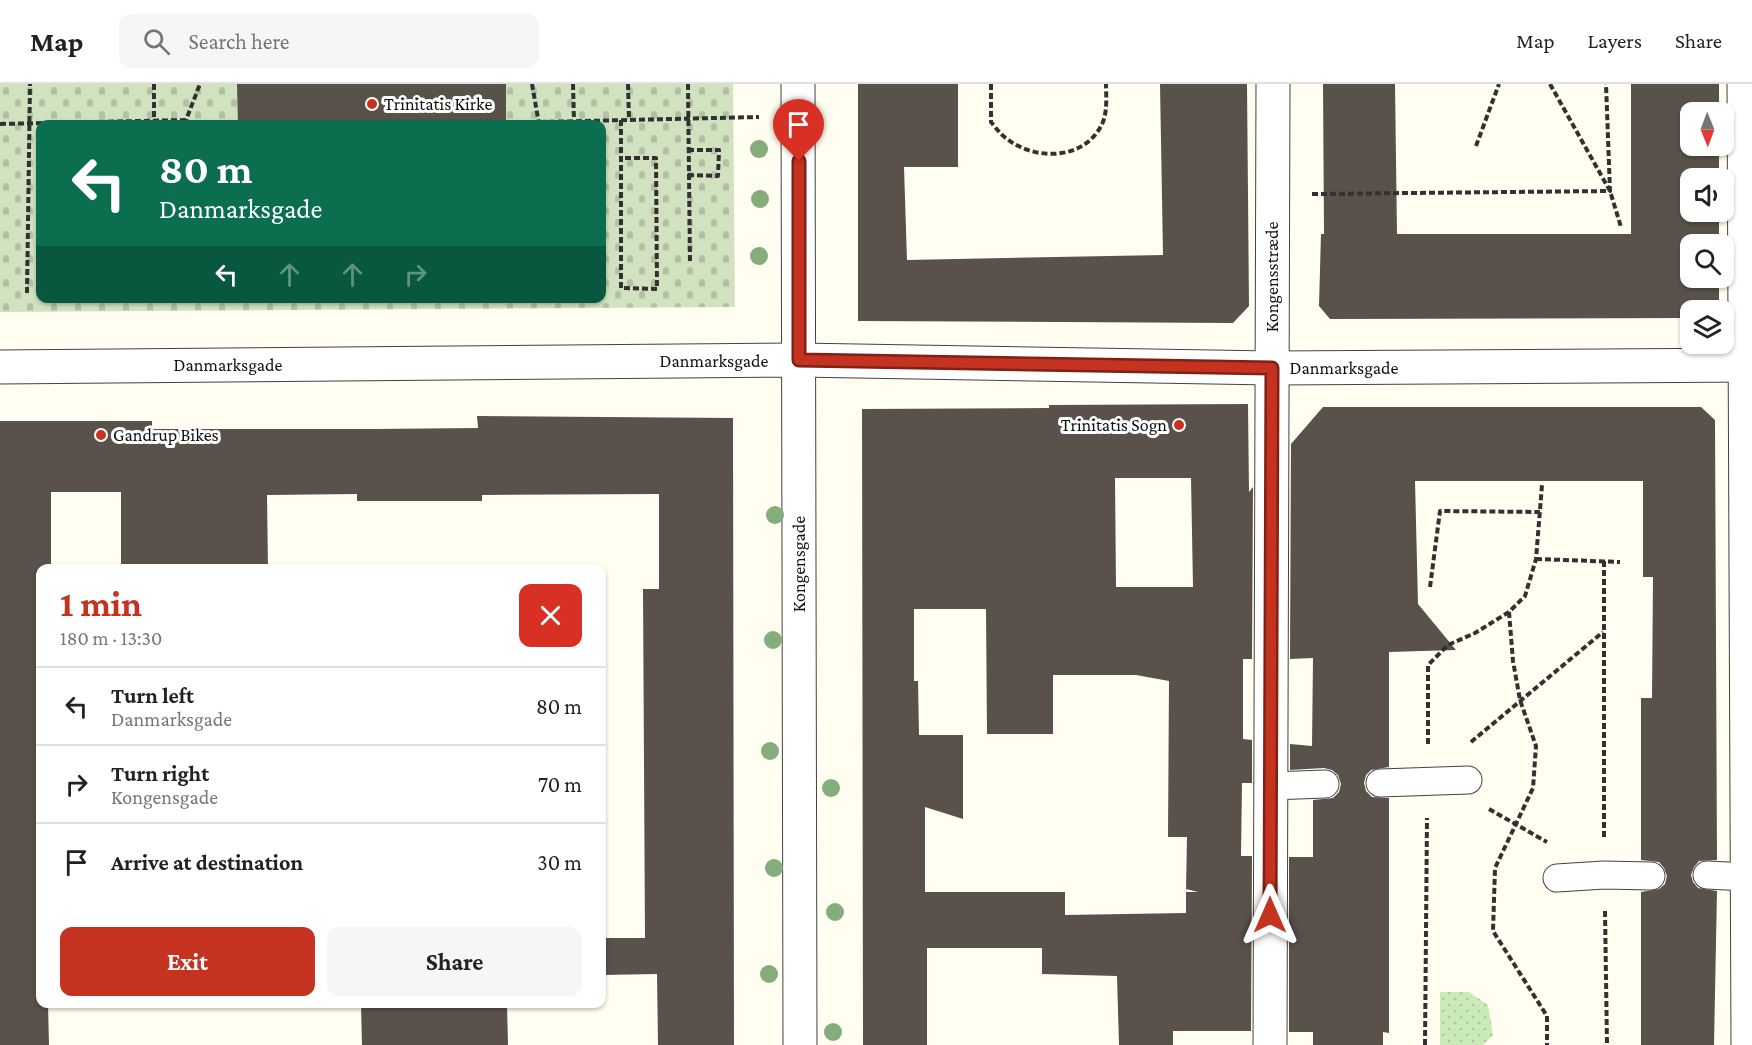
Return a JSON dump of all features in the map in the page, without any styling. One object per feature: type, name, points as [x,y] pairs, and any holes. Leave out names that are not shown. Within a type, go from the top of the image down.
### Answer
[{"type":"street","name":"Kongensgade","points":[[798,84],[800,1045]]},
{"type":"street","name":"Kongensstræde","points":[[1270,1045],[1272,84]]},
{"type":"street","points":[[1744,84],[1749,365],[1748,1045]]},
{"type":"street","name":"Danmarksgade","points":[[0,367],[799,360],[1272,368],[1749,365]]},
{"type":"lane","points":[[1380,783],[1468,780]]},
{"type":"lane","points":[[1271,786],[1325,784]]},
{"type":"lane","points":[[1557,878],[1604,875],[1651,876]]},
{"type":"lane","points":[[1707,875],[1747,877]]},
{"type":"path","points":[[27,293],[30,84]]},
{"type":"path","points":[[154,84],[154,120]]},
{"type":"path","points":[[186,120],[200,84]]},
{"type":"path","points":[[532,84],[538,120]]},
{"type":"path","points":[[573,84],[574,120]]},
{"type":"path","points":[[628,84],[630,120]]},
{"type":"path","points":[[688,84],[690,263]]},
{"type":"path","points":[[991,84],[991,122],[1007,139],[1034,153],[1063,154],[1085,145],[1102,125],[1106,84]]},
{"type":"path","points":[[1476,146],[1499,84]]},
{"type":"path","points":[[1550,84],[1610,190],[1621,227]]},
{"type":"path","points":[[1606,84],[1610,190]]},
{"type":"path","points":[[606,121],[798,116]]},
{"type":"path","points":[[621,120],[621,288],[657,289],[656,158],[622,158]]},
{"type":"path","points":[[0,124],[36,123]]},
{"type":"path","points":[[688,150],[719,150],[718,176],[688,176]]},
{"type":"path","points":[[1272,194],[1610,190]]},
{"type":"path","points":[[1430,587],[1440,512],[1540,512]]},
{"type":"path","points":[[1536,558],[1620,562]]},
{"type":"path","points":[[1604,561],[1604,875],[1607,1045]]},
{"type":"path","points":[[1509,612],[1513,661],[1520,700],[1536,746],[1533,788],[1495,868],[1493,931],[1547,1016],[1547,1045]]},
{"type":"path","points":[[1468,745],[1604,631]]},
{"type":"path","points":[[1481,804],[1557,847]]},
{"type":"green space","points":[[0,84],[733,84],[735,307],[0,312]]},
{"type":"green space","points":[[1440,992],[1469,992],[1488,1005],[1493,1035],[1483,1045],[1440,1045]]},
{"type":"building","name":"Trinitatis Kirke","points":[[237,84],[506,84],[506,120],[238,120]]},
{"type":"building","points":[[858,84],[958,84],[958,167],[904,167],[907,260],[1163,255],[1160,84],[1247,84],[1249,306],[1233,323],[858,321]]},
{"type":"building","points":[[1323,84],[1395,84],[1397,234],[1631,234],[1631,84],[1719,84],[1719,102],[1680,102],[1680,156],[1719,156],[1719,168],[1680,168],[1680,222],[1719,222],[1719,234],[1680,234],[1680,288],[1719,288],[1719,300],[1680,300],[1680,318],[1330,319],[1319,306],[1321,234],[1324,234]]},
{"type":"building","points":[[1248,404],[1249,492],[1253,487],[1252,659],[1243,659],[1243,739],[1252,740],[1252,783],[1242,783],[1241,856],[1252,856],[1251,1031],[1173,1031],[1173,1045],[1119,1045],[1117,976],[1042,974],[1042,948],[927,948],[927,1045],[863,1045],[862,409],[1049,408],[1049,405]],"holes":[[[1115,478],[1191,478],[1193,587],[1116,587]],[[914,609],[986,609],[987,734],[1053,734],[1053,675],[1136,675],[1169,681],[1168,837],[1187,837],[1186,889],[1198,892],[1186,892],[1186,913],[1065,915],[1065,892],[925,892],[925,807],[963,819],[963,735],[919,735],[918,681],[914,681]]]},
{"type":"building","points":[[1323,407],[1701,407],[1715,420],[1717,860],[1699,861],[1691,875],[1698,888],[1717,891],[1714,1045],[1641,1045],[1641,892],[1659,889],[1665,884],[1667,876],[1659,862],[1641,860],[1641,698],[1652,698],[1653,577],[1643,577],[1643,481],[1415,481],[1418,604],[1456,650],[1389,652],[1389,767],[1371,770],[1366,775],[1364,783],[1366,791],[1372,797],[1389,798],[1389,1033],[1383,1032],[1383,1045],[1313,1045],[1313,1032],[1289,1032],[1289,857],[1313,857],[1313,800],[1333,798],[1339,792],[1341,784],[1338,775],[1332,770],[1324,768],[1290,770],[1290,744],[1312,746],[1313,658],[1290,659],[1291,444]]},
{"type":"building","points":[[477,416],[733,418],[734,1045],[658,1045],[657,974],[606,975],[606,938],[645,938],[643,589],[659,589],[659,494],[482,495],[482,501],[357,501],[357,494],[267,495],[268,564],[121,564],[121,492],[51,492],[51,564],[36,564],[36,1008],[48,1008],[49,1045],[0,1045],[0,421],[152,421],[152,429],[478,428]]},
{"type":"building","points":[[361,1008],[507,1008],[508,1045],[362,1045]]},
{"type":"place","name":"Trinitatis Kirke","points":[[372,104]]},
{"type":"place","name":"Trinitatis Sogn","points":[[1179,425]]},
{"type":"place","name":"Gandrup Bikes","points":[[101,435]]},
{"type":"route","points":[[799,161],[799,360],[1272,368],[1270,915]]}]
